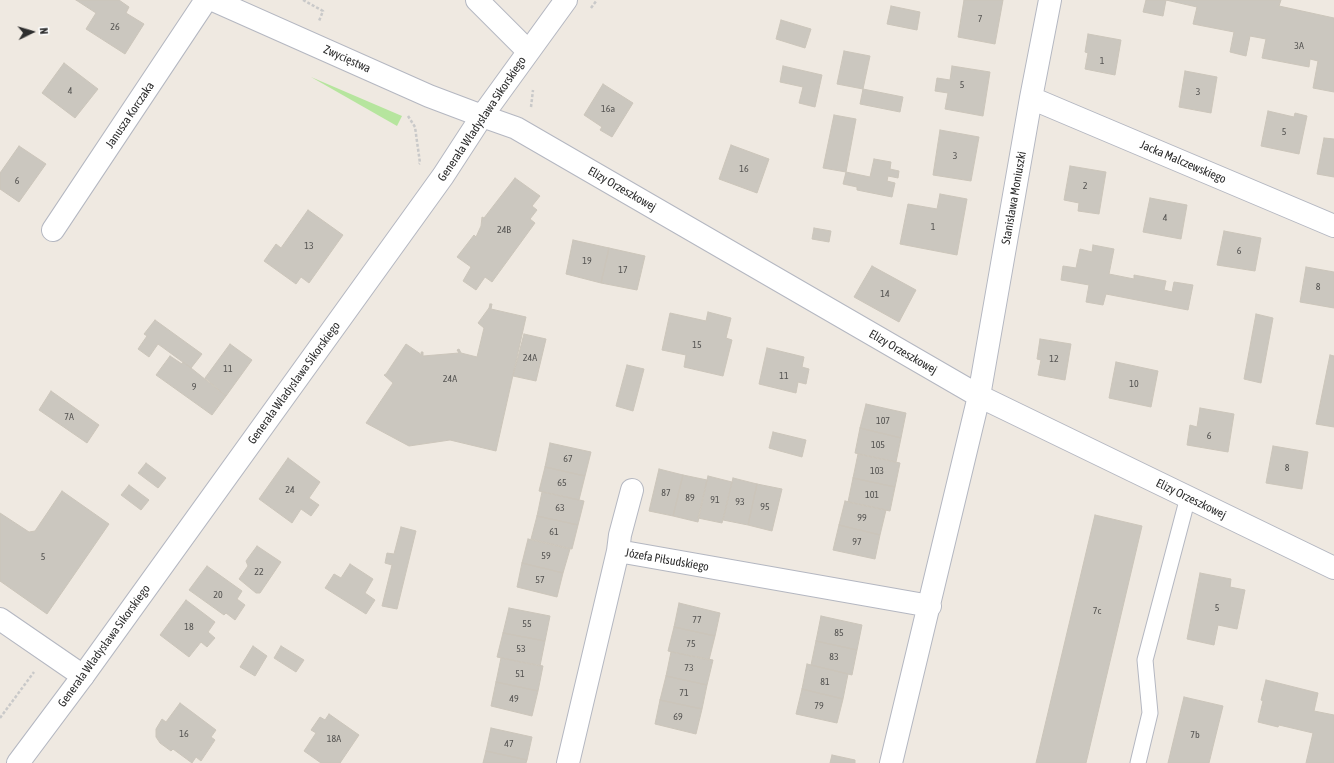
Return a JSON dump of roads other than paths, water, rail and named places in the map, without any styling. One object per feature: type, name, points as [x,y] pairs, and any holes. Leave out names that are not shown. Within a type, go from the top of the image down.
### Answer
[{"type":"street","name":"Janusza Korczaka","points":[[53,230],[206,0]]},
{"type":"street","name":"Zwycięstwa","points":[[213,0],[430,96],[482,116]]},
{"type":"street","points":[[477,0],[528,51]]},
{"type":"street","name":"Generała Władysława Sikorskiego","points":[[18,763],[83,676],[443,176],[482,116],[566,0]]},
{"type":"street","name":"Stanisława Moniuszki","points":[[979,396],[1031,98],[1050,0]]},
{"type":"street","name":"Jacka Malczewskiego","points":[[1031,98],[1334,226]]},
{"type":"street","name":"Elizy Orzeszkowej","points":[[482,116],[516,128],[979,396],[1334,568]]},
{"type":"street","points":[[892,763],[979,396]]},
{"type":"street","points":[[618,552],[620,535],[632,490]]},
{"type":"street","name":"Józefa Piłsudskiego","points":[[568,763],[618,552],[930,606]]},
{"type":"street","points":[[0,618],[83,676]]},
{"type":"lane","points":[[1138,763],[1150,713],[1145,660],[1188,497]]}]
